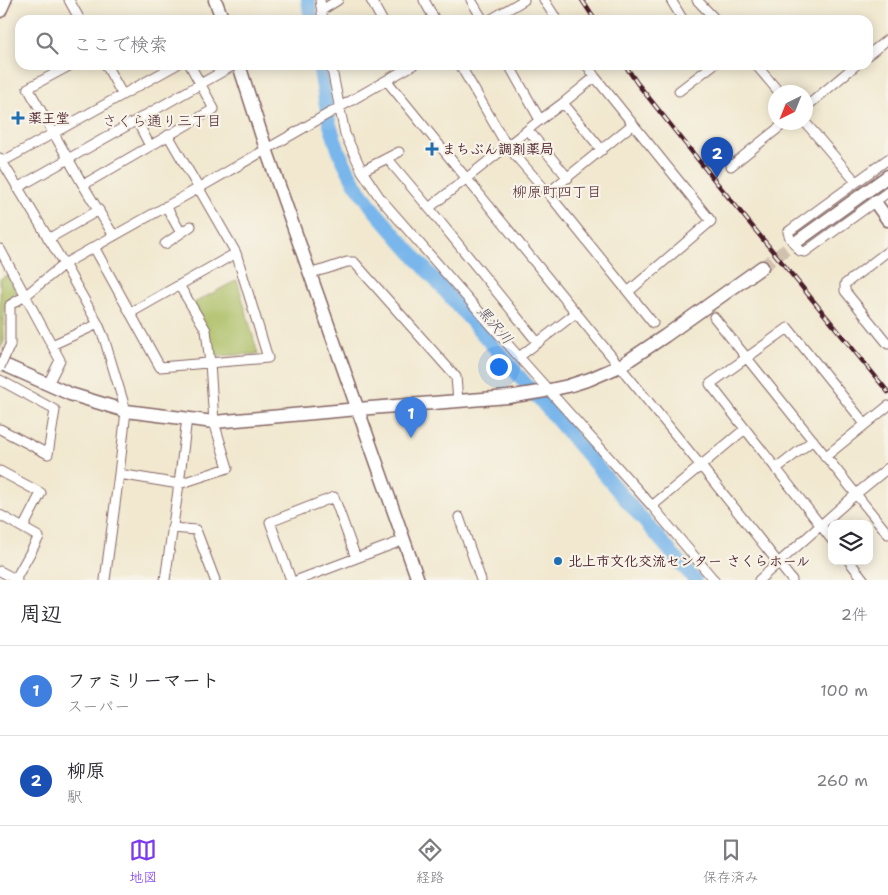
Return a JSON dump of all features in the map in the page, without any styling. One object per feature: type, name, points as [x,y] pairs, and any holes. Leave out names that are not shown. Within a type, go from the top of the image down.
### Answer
[{"type":"street","points":[[0,11],[5,0]]},
{"type":"street","points":[[69,0],[77,15]]},
{"type":"street","points":[[215,0],[221,15]]},
{"type":"street","points":[[321,5],[338,0]]},
{"type":"street","points":[[370,0],[379,15]]},
{"type":"street","points":[[424,0],[432,15]]},
{"type":"street","points":[[471,0],[480,15]]},
{"type":"street","points":[[498,15],[524,0]]},
{"type":"street","points":[[544,0],[554,15]]},
{"type":"street","points":[[671,0],[680,15]]},
{"type":"street","points":[[697,0],[711,15]]},
{"type":"street","points":[[873,51],[888,38]]},
{"type":"street","points":[[62,70],[28,88],[114,236]]},
{"type":"street","points":[[109,70],[122,94]]},
{"type":"street","points":[[105,580],[126,410],[98,324],[1,161],[166,70]]},
{"type":"street","points":[[83,185],[214,109],[193,70]]},
{"type":"street","points":[[17,188],[225,70]]},
{"type":"street","points":[[241,70],[266,149],[418,580]]},
{"type":"street","points":[[332,70],[337,108],[345,134],[362,171],[380,198],[547,391],[652,506],[714,580]]},
{"type":"street","points":[[0,367],[10,345],[10,305],[25,296],[64,264],[404,70]]},
{"type":"street","points":[[463,70],[507,146],[548,193],[653,323]]},
{"type":"street","points":[[512,70],[540,120]]},
{"type":"street","points":[[590,70],[711,221],[628,292]]},
{"type":"street","points":[[679,91],[706,70]]},
{"type":"street","points":[[760,70],[773,85]]},
{"type":"street","points":[[813,101],[850,70]]},
{"type":"street","points":[[429,208],[595,77]]},
{"type":"street","points":[[387,80],[792,580]]},
{"type":"street","points":[[563,103],[602,150]]},
{"type":"street","points":[[137,121],[150,146]]},
{"type":"street","points":[[548,193],[633,124]]},
{"type":"street","points":[[528,130],[568,178]]},
{"type":"street","points":[[731,166],[776,130]]},
{"type":"street","points":[[811,130],[856,182]]},
{"type":"street","points":[[94,247],[160,367],[268,358],[236,253],[168,135]]},
{"type":"street","points":[[362,171],[399,152]]},
{"type":"street","points":[[387,158],[538,343]]},
{"type":"street","points":[[888,159],[788,232],[790,238],[800,251],[805,252],[888,192]]},
{"type":"street","points":[[799,240],[888,176]]},
{"type":"street","points":[[875,202],[888,220]]},
{"type":"street","points":[[166,206],[180,233]]},
{"type":"street","points":[[48,239],[99,210]]},
{"type":"street","points":[[165,244],[191,226]]},
{"type":"street","points":[[0,249],[60,360],[48,384]]},
{"type":"street","points":[[888,251],[846,284],[845,290],[888,344]]},
{"type":"street","points":[[130,313],[236,253]]},
{"type":"street","points":[[311,273],[347,262],[354,262],[456,377],[458,401]]},
{"type":"street","points":[[0,364],[70,394],[126,410],[214,422],[524,395],[547,391],[590,379],[620,366],[666,336],[762,267]]},
{"type":"street","points":[[119,474],[179,484],[228,468],[214,422],[206,330],[179,286]]},
{"type":"street","points":[[519,357],[576,313]]},
{"type":"street","points":[[714,317],[888,534]]},
{"type":"street","points":[[52,345],[98,324]]},
{"type":"street","points":[[828,535],[710,384],[788,328],[866,424]]},
{"type":"street","points":[[0,380],[54,410],[48,454],[0,429]]},
{"type":"street","points":[[825,457],[888,406]]},
{"type":"street","points":[[165,580],[187,418]]},
{"type":"street","points":[[652,506],[745,429]]},
{"type":"street","points":[[776,468],[813,440]]},
{"type":"street","points":[[760,580],[856,494],[888,468]]},
{"type":"street","points":[[0,471],[40,493],[23,528]]},
{"type":"street","points":[[291,580],[270,522],[334,497],[356,558]]},
{"type":"street","points":[[0,515],[39,537],[16,580],[0,571]]},
{"type":"street","points":[[459,517],[481,580]]},
{"type":"street","points":[[172,528],[196,530],[215,580]]},
{"type":"street","points":[[298,580],[404,540]]},
{"type":"street","points":[[852,565],[864,580]]},
{"type":"green space","points":[[7,275],[17,291],[5,303],[4,342],[0,349],[0,279]]},
{"type":"green space","points":[[237,280],[258,354],[212,356],[194,303]]},
{"type":"waterway","name":"黒沢川","points":[[308,0],[310,15]]},
{"type":"waterway","name":"黒沢川","points":[[320,70],[329,122],[339,152],[353,180],[374,210],[695,580]]},
{"type":"tunnel","points":[[762,267],[799,240]]},
{"type":"railway","points":[[582,0],[592,15]]},
{"type":"railway","points":[[628,70],[716,182],[888,392]]},
{"type":"place","name":"薬王堂","points":[[18,118]]},
{"type":"place","name":"まちぶん調剤薬局","points":[[432,149]]},
{"type":"place","name":"柳原","points":[[717,178]]},
{"type":"place","name":"ファミリーマート","points":[[411,438]]},
{"type":"place","name":"北上市文化交流センター さくらホール","points":[[558,561]]},
{"type":"district","name":"さくら通り三丁目","points":[[162,121]]},
{"type":"district","name":"柳原町四丁目","points":[[557,192]]}]
